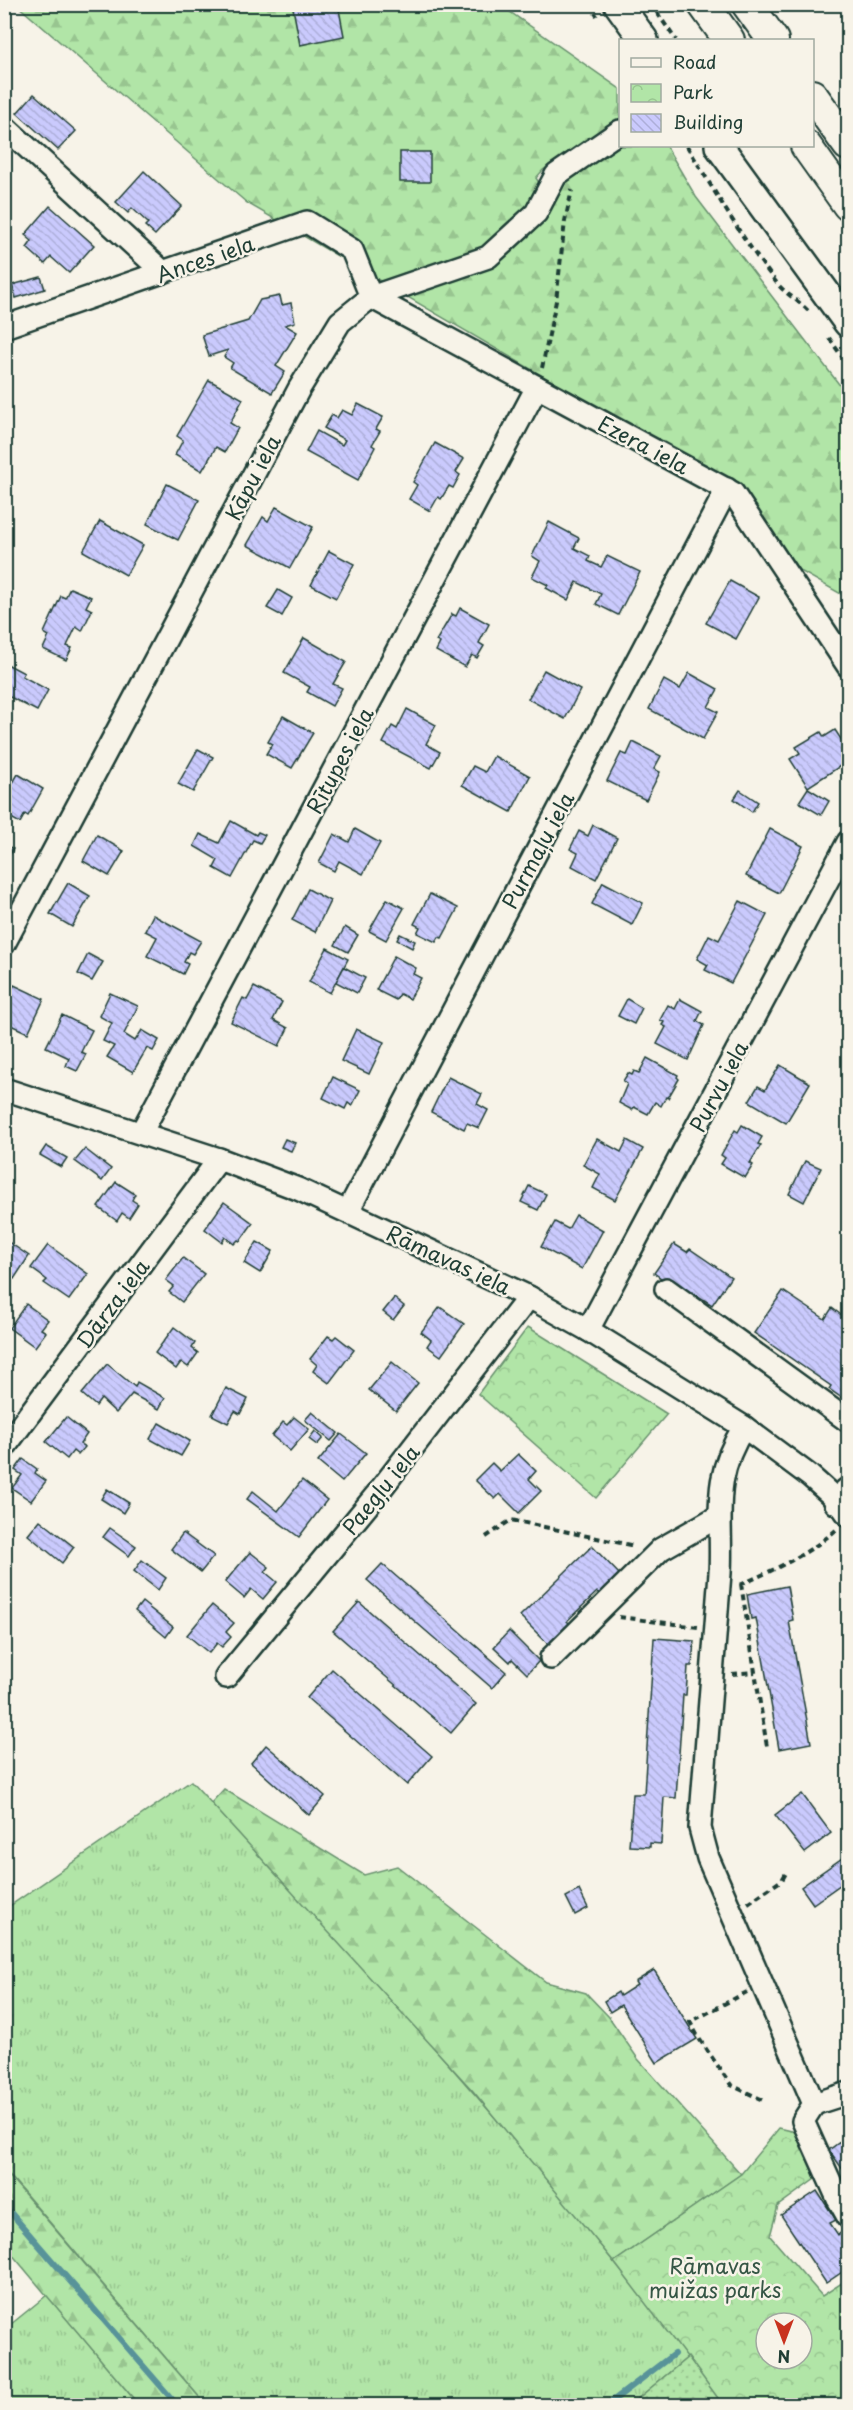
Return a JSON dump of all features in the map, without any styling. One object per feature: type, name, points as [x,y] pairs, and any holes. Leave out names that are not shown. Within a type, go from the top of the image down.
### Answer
[{"type":"highway","points":[[703,4],[728,39]]},
{"type":"highway","points":[[747,4],[772,39]]},
{"type":"highway","points":[[814,96],[849,145]]},
{"type":"highway","points":[[807,147],[849,205]]},
{"type":"main road","points":[[618,4],[643,39]]},
{"type":"main road","points":[[720,147],[838,330]]},
{"type":"street","points":[[4,126],[163,272]]},
{"type":"street","name":"Kāpu iela","points":[[4,944],[299,389],[340,322],[371,297],[426,276],[488,257],[536,213],[556,175],[619,132]]},
{"type":"street","name":"Ances iela","points":[[4,327],[308,222],[351,250],[371,297]]},
{"type":"street","name":"Ezera iela","points":[[371,297],[733,493],[849,666]]},
{"type":"street","name":"Rītupes iela","points":[[141,1133],[537,387]]},
{"type":"street","name":"Purmaļu iela","points":[[348,1211],[727,489]]},
{"type":"street","name":"Purvu iela","points":[[588,1330],[849,842]]},
{"type":"street","name":"Rāmavas iela","points":[[4,1089],[219,1159],[298,1189],[529,1297],[588,1330],[744,1427],[810,1476],[844,1509]]},
{"type":"street","name":"Dārza iela","points":[[4,1448],[219,1159]]},
{"type":"street","points":[[666,1289],[814,1402],[849,1420]]},
{"type":"street","name":"Paegļu iela","points":[[226,1677],[377,1494],[529,1297]]},
{"type":"street","points":[[744,1427],[727,1457],[718,1516],[718,1588],[700,1828],[708,1858],[814,2104]]},
{"type":"street","points":[[551,1658],[661,1549],[718,1516]]},
{"type":"street","points":[[845,2203],[803,2121],[814,2104],[849,2093]]},
{"type":"path","points":[[651,4],[675,39]]},
{"type":"path","points":[[846,4],[849,8]]},
{"type":"path","points":[[688,147],[717,198],[778,284],[808,310],[814,319]]},
{"type":"path","points":[[537,387],[556,301],[565,220],[579,160]]},
{"type":"path","points":[[737,227],[744,222]]},
{"type":"path","points":[[838,330],[849,365]]},
{"type":"path","points":[[718,1588],[741,1584],[793,1561],[819,1546],[844,1509]]},
{"type":"path","points":[[486,1538],[512,1520],[645,1549]]},
{"type":"path","points":[[741,1584],[767,1747]]},
{"type":"path","points":[[597,1614],[715,1628]]},
{"type":"path","points":[[733,1913],[782,1880],[786,1873]]},
{"type":"path","points":[[763,1983],[690,2022],[731,2085],[765,2101]]},
{"type":"green space","points":[[17,5],[500,5],[619,88],[619,122],[543,170],[536,178],[545,192],[619,143],[619,147],[667,147],[696,197],[848,396],[848,598],[795,568],[736,489],[247,203]]},
{"type":"green space","points":[[528,1327],[667,1414],[596,1498],[478,1394]]},
{"type":"green space","points":[[191,1781],[367,1973],[499,2122],[582,2222],[688,2357],[630,2405],[206,2405],[5,2170],[4,1910]]},
{"type":"green space","points":[[224,1789],[364,1875],[397,1866],[546,1982],[586,1993],[609,2017],[638,2059],[741,2174],[614,2262],[473,2091],[211,1803]]},
{"type":"green space","name":"Rāmavas muižas parks","points":[[779,2128],[800,2133],[815,2179],[778,2206],[770,2236],[822,2296],[848,2279],[848,2405],[723,2405],[614,2262],[741,2174]]},
{"type":"green space","points":[[4,2170],[206,2405],[139,2405],[5,2246]]},
{"type":"green space","points":[[47,2295],[139,2405],[5,2406],[5,2329]]},
{"type":"green space","points":[[688,2357],[723,2405],[630,2405]]},
{"type":"building","points":[[309,4],[338,4],[344,36],[300,45],[293,8]]},
{"type":"building","points":[[34,94],[76,131],[58,150],[17,113]]},
{"type":"building","points":[[400,152],[430,152],[430,182],[400,182]]},
{"type":"building","points":[[144,171],[182,206],[155,235],[145,226],[148,223],[132,208],[128,213],[116,202]]},
{"type":"building","points":[[50,206],[94,245],[69,273],[51,257],[45,264],[27,248],[32,241],[25,235]]},
{"type":"building","points":[[41,277],[45,289],[16,298],[12,285]]},
{"type":"building","points":[[280,296],[282,305],[291,303],[295,322],[285,325],[297,332],[276,366],[285,372],[272,393],[230,368],[233,363],[224,357],[228,350],[209,356],[202,335],[248,321],[260,300]]},
{"type":"building","points":[[209,380],[243,399],[230,423],[238,428],[225,452],[216,447],[202,471],[175,455],[183,440],[177,436]]},
{"type":"building","points":[[358,404],[383,417],[376,429],[380,431],[372,445],[375,447],[358,480],[306,452],[317,431],[342,445],[345,440],[324,428],[332,415],[337,418],[342,410],[352,415]]},
{"type":"building","points":[[435,443],[464,459],[456,472],[460,475],[453,488],[449,486],[441,499],[438,497],[430,511],[409,499],[417,485],[413,482]]},
{"type":"building","points":[[167,484],[199,500],[178,540],[147,524]]},
{"type":"building","points":[[276,507],[313,527],[290,568],[247,545],[263,517],[268,521]]},
{"type":"building","points":[[100,521],[143,545],[126,575],[83,551]]},
{"type":"building","points":[[549,522],[579,538],[574,548],[590,556],[588,561],[601,567],[607,556],[640,572],[618,615],[596,604],[601,594],[577,582],[568,600],[546,588],[548,585],[532,577],[540,561],[532,556]]},
{"type":"building","points":[[329,551],[354,564],[336,598],[311,585]]},
{"type":"building","points":[[730,581],[759,597],[736,639],[706,623]]},
{"type":"building","points":[[70,588],[91,597],[86,607],[92,610],[82,631],[76,627],[67,646],[72,648],[66,660],[43,649],[49,636],[44,633],[61,596],[65,598]]},
{"type":"building","points":[[278,590],[292,598],[282,616],[267,608]]},
{"type":"building","points":[[460,608],[489,624],[479,643],[484,646],[477,658],[472,655],[465,667],[436,651],[440,643],[436,641],[452,614],[456,616]]},
{"type":"building","points":[[304,638],[346,662],[333,684],[342,688],[332,706],[307,692],[310,687],[284,673]]},
{"type":"building","points":[[7,664],[24,673],[22,676],[48,690],[37,711],[4,694],[4,668]]},
{"type":"building","points":[[544,670],[580,690],[565,719],[528,699]]},
{"type":"building","points":[[689,673],[718,689],[708,707],[718,712],[703,739],[649,709],[664,680],[680,689]]},
{"type":"building","points":[[407,709],[436,725],[426,744],[440,752],[431,768],[383,743],[392,726],[397,729]]},
{"type":"building","points":[[283,716],[313,733],[292,768],[266,754],[272,744],[268,742]]},
{"type":"building","points":[[835,730],[848,750],[848,761],[808,787],[790,759],[800,753],[796,747],[821,732],[824,737]]},
{"type":"building","points":[[633,742],[661,756],[654,769],[660,772],[646,800],[607,781],[621,753],[627,755]]},
{"type":"building","points":[[198,749],[213,757],[193,792],[178,784]]},
{"type":"building","points":[[494,756],[530,776],[511,812],[462,785],[473,766],[485,772]]},
{"type":"building","points":[[18,774],[43,789],[28,816],[25,814],[20,823],[4,814],[4,798]]},
{"type":"building","points":[[808,788],[829,801],[821,815],[799,802]]},
{"type":"building","points":[[740,790],[758,802],[752,812],[734,799]]},
{"type":"building","points":[[231,821],[256,835],[258,832],[265,835],[260,843],[253,840],[232,878],[214,868],[218,860],[194,846],[200,834],[219,843]]},
{"type":"building","points":[[593,825],[617,838],[596,879],[572,866],[578,853],[570,849],[579,831],[588,836]]},
{"type":"building","points":[[355,829],[380,843],[363,874],[339,861],[334,871],[319,863],[334,834],[349,842]]},
{"type":"building","points":[[770,829],[803,846],[779,893],[746,876]]},
{"type":"building","points":[[97,835],[124,851],[109,876],[83,861]]},
{"type":"building","points":[[4,844],[13,849],[4,865]]},
{"type":"building","points":[[603,882],[643,903],[632,925],[592,904]]},
{"type":"building","points":[[68,883],[90,896],[72,927],[50,914]]},
{"type":"building","points":[[308,889],[330,901],[315,932],[292,920]]},
{"type":"building","points":[[430,894],[458,908],[442,938],[439,937],[436,942],[417,933],[420,927],[414,924]]},
{"type":"building","points":[[387,899],[404,908],[386,940],[369,931]]},
{"type":"building","points":[[740,901],[767,915],[731,983],[705,970],[708,965],[697,959],[709,935],[719,940]]},
{"type":"building","points":[[153,915],[201,941],[193,954],[189,952],[184,962],[188,964],[183,974],[147,956],[157,937],[145,931]]},
{"type":"building","points":[[345,927],[358,935],[348,952],[335,945]]},
{"type":"building","points":[[400,934],[415,941],[412,948],[397,940]]},
{"type":"building","points":[[327,948],[348,959],[330,993],[309,982]]},
{"type":"building","points":[[88,954],[103,962],[92,981],[78,974]]},
{"type":"building","points":[[394,956],[416,968],[413,974],[421,978],[410,999],[400,994],[396,1000],[376,990]]},
{"type":"building","points":[[344,967],[365,978],[357,993],[336,982]]},
{"type":"building","points":[[14,985],[44,999],[28,1033],[4,1022],[4,1004]]},
{"type":"building","points":[[254,987],[282,1002],[273,1020],[288,1028],[279,1046],[231,1022],[243,998],[247,1000]]},
{"type":"building","points":[[110,993],[138,1006],[124,1034],[135,1041],[142,1030],[159,1040],[153,1051],[147,1048],[133,1072],[107,1057],[114,1046],[103,1041],[112,1023],[99,1016]]},
{"type":"building","points":[[627,999],[642,1008],[634,1024],[618,1016]]},
{"type":"building","points":[[680,999],[702,1011],[697,1021],[704,1025],[688,1060],[657,1044],[666,1027],[660,1020],[668,1005],[675,1009]]},
{"type":"building","points":[[62,1015],[92,1030],[81,1052],[86,1054],[77,1071],[66,1066],[69,1058],[46,1047]]},
{"type":"building","points":[[356,1029],[384,1042],[369,1074],[341,1061]]},
{"type":"building","points":[[647,1058],[678,1075],[679,1079],[661,1106],[655,1102],[648,1114],[634,1107],[632,1110],[619,1103],[627,1084],[623,1081],[628,1073],[632,1075],[634,1071],[639,1073]]},
{"type":"building","points":[[780,1065],[810,1083],[786,1123],[749,1101],[758,1086],[765,1090]]},
{"type":"building","points":[[333,1077],[360,1090],[352,1106],[348,1103],[345,1109],[323,1098]]},
{"type":"building","points":[[448,1077],[482,1094],[477,1104],[488,1110],[479,1128],[467,1123],[464,1129],[431,1112]]},
{"type":"building","points":[[742,1125],[762,1137],[758,1144],[761,1145],[750,1163],[753,1165],[745,1178],[721,1164],[725,1158],[721,1155],[735,1130],[738,1132]]},
{"type":"building","points":[[285,1139],[295,1143],[291,1151],[281,1147]]},
{"type":"building","points":[[597,1139],[621,1152],[627,1140],[643,1149],[615,1200],[593,1188],[600,1174],[583,1165]]},
{"type":"building","points":[[46,1146],[67,1158],[61,1167],[40,1155]]},
{"type":"building","points":[[85,1149],[111,1169],[102,1181],[75,1161]]},
{"type":"building","points":[[805,1161],[821,1168],[804,1202],[789,1194]]},
{"type":"building","points":[[116,1182],[135,1194],[132,1200],[138,1204],[129,1218],[122,1213],[117,1221],[98,1207]]},
{"type":"building","points":[[529,1186],[546,1194],[538,1210],[521,1202]]},
{"type":"building","points":[[224,1202],[253,1223],[240,1241],[234,1244],[225,1237],[222,1242],[205,1229]]},
{"type":"building","points":[[576,1215],[603,1230],[582,1269],[541,1247],[555,1222],[568,1229]]},
{"type":"building","points":[[4,1239],[29,1256],[14,1279],[4,1273]]},
{"type":"building","points":[[257,1242],[273,1251],[260,1273],[244,1263]]},
{"type":"building","points":[[674,1244],[687,1252],[690,1249],[731,1277],[712,1305],[692,1292],[688,1297],[654,1273]]},
{"type":"building","points":[[48,1245],[88,1274],[69,1300],[44,1283],[47,1280],[31,1268]]},
{"type":"building","points":[[183,1258],[204,1274],[182,1302],[169,1292],[174,1286],[166,1280]]},
{"type":"building","points":[[783,1291],[825,1319],[832,1308],[848,1320],[848,1402],[829,1389],[831,1386],[754,1333]]},
{"type":"building","points":[[394,1298],[404,1306],[393,1320],[383,1312]]},
{"type":"building","points":[[26,1304],[48,1320],[41,1329],[46,1332],[35,1347],[9,1328]]},
{"type":"building","points":[[440,1307],[464,1324],[441,1356],[427,1346],[431,1340],[421,1332]]},
{"type":"building","points":[[174,1327],[195,1343],[192,1348],[198,1353],[188,1367],[181,1362],[176,1369],[155,1353]]},
{"type":"building","points":[[328,1336],[333,1339],[336,1336],[354,1350],[329,1383],[313,1371],[317,1365],[310,1359]]},
{"type":"building","points":[[392,1362],[418,1383],[396,1411],[369,1390]]},
{"type":"building","points":[[107,1364],[135,1387],[137,1382],[165,1398],[159,1409],[132,1394],[116,1413],[101,1399],[96,1406],[82,1394]]},
{"type":"building","points":[[226,1388],[248,1399],[240,1414],[235,1411],[228,1423],[212,1415]]},
{"type":"building","points":[[312,1412],[338,1433],[331,1441],[305,1420]]},
{"type":"building","points":[[66,1417],[87,1434],[80,1444],[85,1447],[78,1455],[73,1451],[67,1459],[46,1442]]},
{"type":"building","points":[[294,1417],[309,1429],[290,1451],[272,1436],[283,1422],[287,1425]]},
{"type":"building","points":[[159,1423],[190,1441],[181,1456],[150,1439]]},
{"type":"building","points":[[315,1431],[323,1438],[317,1445],[309,1439]]},
{"type":"building","points":[[341,1434],[366,1453],[342,1482],[318,1462]]},
{"type":"building","points":[[518,1454],[536,1471],[529,1479],[541,1491],[519,1513],[500,1494],[495,1499],[475,1480],[492,1463],[500,1471]]},
{"type":"building","points":[[23,1459],[37,1469],[35,1473],[46,1481],[31,1501],[12,1488],[22,1475],[15,1470]]},
{"type":"building","points":[[302,1480],[327,1500],[299,1537],[247,1499],[253,1491],[278,1511]]},
{"type":"building","points":[[107,1489],[129,1503],[123,1513],[101,1499]]},
{"type":"building","points":[[40,1520],[74,1547],[62,1563],[28,1535]]},
{"type":"building","points":[[110,1528],[136,1546],[129,1556],[103,1537]]},
{"type":"building","points":[[183,1533],[214,1556],[201,1572],[171,1549]]},
{"type":"building","points":[[592,1546],[621,1576],[601,1596],[597,1592],[567,1621],[571,1625],[550,1646],[520,1616]]},
{"type":"building","points":[[250,1552],[269,1567],[265,1572],[277,1582],[263,1599],[251,1589],[244,1598],[225,1582]]},
{"type":"building","points":[[142,1560],[166,1578],[158,1590],[134,1571]]},
{"type":"building","points":[[382,1564],[506,1672],[492,1688],[367,1580]]},
{"type":"building","points":[[787,1586],[793,1620],[789,1621],[811,1743],[779,1749],[756,1618],[751,1619],[747,1594]]},
{"type":"building","points":[[142,1602],[173,1627],[166,1637],[135,1611]]},
{"type":"building","points":[[359,1602],[476,1704],[451,1733],[333,1631]]},
{"type":"building","points":[[212,1605],[234,1623],[226,1632],[231,1637],[222,1647],[217,1643],[209,1653],[187,1635]]},
{"type":"building","points":[[509,1631],[539,1661],[527,1674],[512,1659],[510,1662],[494,1647]]},
{"type":"building","points":[[654,1638],[694,1641],[692,1666],[688,1666],[686,1695],[683,1695],[676,1798],[664,1797],[661,1844],[650,1843],[650,1847],[629,1846],[633,1794],[644,1794]]},
{"type":"building","points":[[332,1669],[432,1756],[407,1785],[307,1698]]},
{"type":"building","points":[[266,1745],[325,1796],[309,1815],[251,1763]]},
{"type":"building","points":[[802,1794],[831,1833],[805,1853],[775,1815]]},
{"type":"building","points":[[848,1854],[848,1879],[813,1904],[801,1887]]},
{"type":"building","points":[[579,1890],[588,1908],[575,1915],[566,1897]]},
{"type":"building","points":[[654,1970],[697,2039],[657,2063],[621,2005],[610,2012],[604,2001],[618,1992],[620,1996],[637,1985],[635,1982]]},
{"type":"building","points":[[848,2136],[848,2177],[829,2150]]},
{"type":"building","points":[[817,2191],[836,2220],[830,2223],[838,2235],[843,2231],[848,2240],[848,2268],[826,2283],[781,2215]]},
{"type":"waterway","points":[[4,2205],[178,2406]]},
{"type":"waterway","points":[[606,2406],[674,2354]]}]
